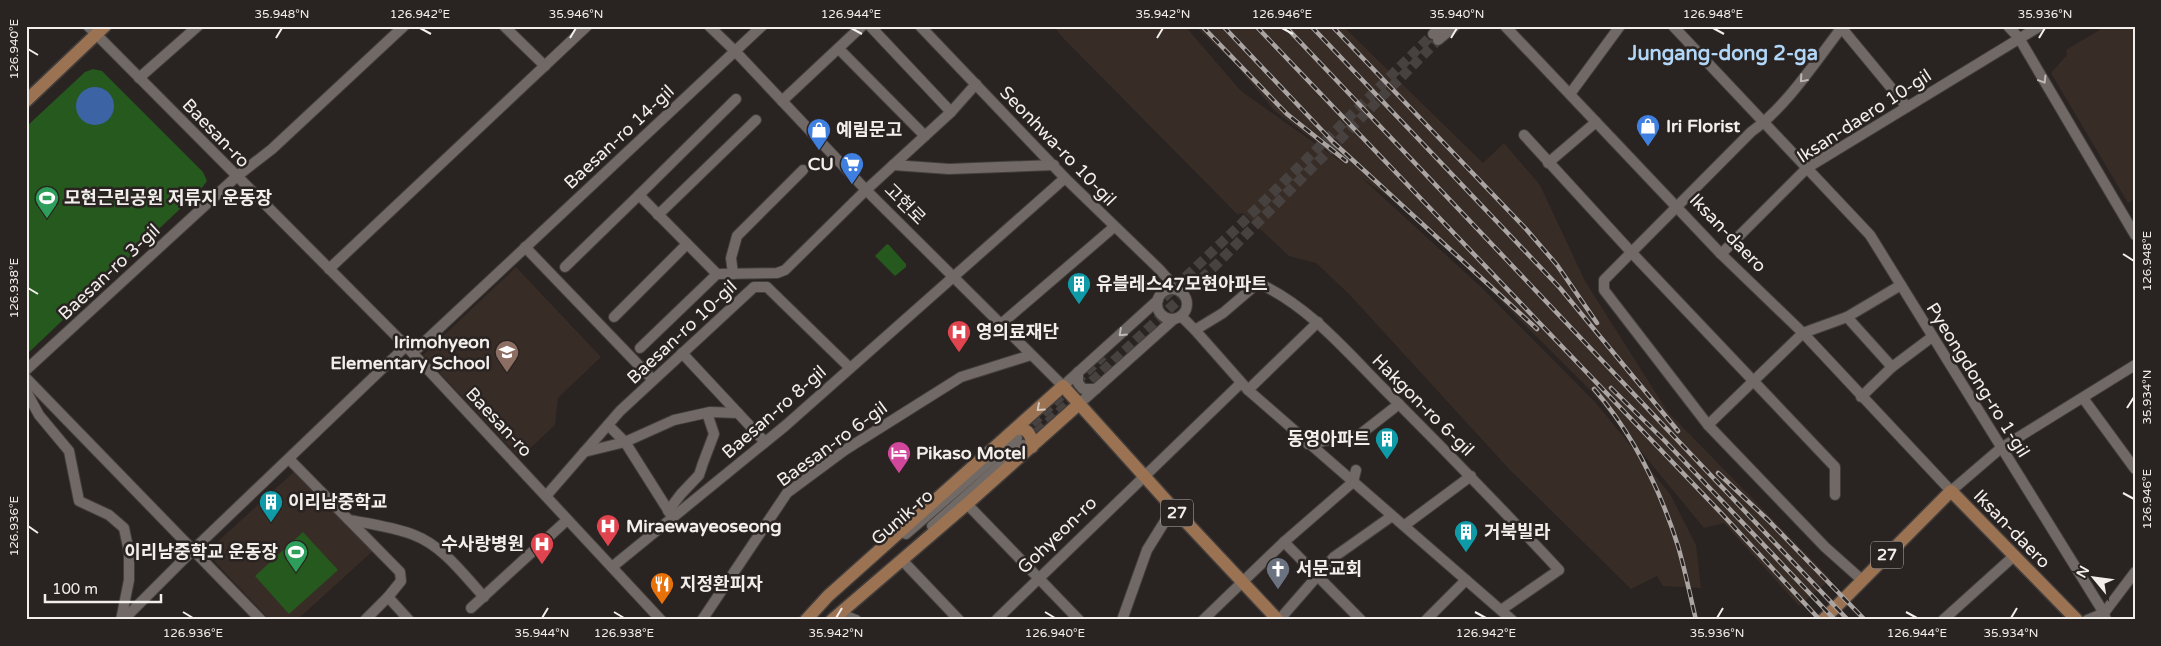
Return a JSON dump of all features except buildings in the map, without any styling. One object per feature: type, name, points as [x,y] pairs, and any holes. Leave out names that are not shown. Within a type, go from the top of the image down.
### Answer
[{"type":"main road","points":[[26,101],[96,29]]},
{"type":"main road","points":[[836,617],[967,504],[1022,440],[1063,386]]},
{"type":"main road","name":"고현로","points":[[1063,386],[1079,404]]},
{"type":"main road","points":[[807,620],[828,596],[1022,440],[1079,404]]},
{"type":"main road","name":"27","points":[[1079,404],[1278,620]]},
{"type":"main road","name":"27","points":[[1823,620],[1951,491]]},
{"type":"main road","name":"Iksan-daero","points":[[1951,491],[2077,620]]},
{"type":"street","points":[[139,78],[198,26]]},
{"type":"street","name":"Baesan-ro 3-gil","points":[[26,370],[236,177],[272,149],[404,26]]},
{"type":"street","points":[[504,26],[545,66]]},
{"type":"street","points":[[329,269],[587,26]]},
{"type":"street","name":"고현로","points":[[709,26],[866,190],[1063,386]]},
{"type":"street","name":"Baesan-ro 14-gil","points":[[406,346],[418,348],[762,26]]},
{"type":"street","points":[[782,101],[862,26]]},
{"type":"street","points":[[870,26],[950,112]]},
{"type":"street","name":"Seonhwa-ro 10-gil","points":[[920,26],[1065,178],[1159,269],[1167,278],[1172,288]]},
{"type":"street","points":[[1442,26],[1436,37],[1455,26]]},
{"type":"street","points":[[1570,94],[1620,26]]},
{"type":"street","name":"Pyeongdong-ro 1-gil","points":[[1673,26],[1870,235],[2105,617]]},
{"type":"street","points":[[2008,26],[2019,38],[2134,232]]},
{"type":"street","name":"Iksan-daero 10-gil","points":[[1721,254],[1807,168],[2040,26]]},
{"type":"street","name":"Iksan-daero","points":[[1507,27],[1721,254],[1803,333],[1951,491]]},
{"type":"street","points":[[1862,580],[1825,547],[1708,425],[1604,290],[1604,280],[1751,132],[1764,122],[1806,75],[1842,27],[1907,107]]},
{"type":"street","name":"Baesan-ro","points":[[96,29],[139,78],[406,346],[662,620]]},
{"type":"street","points":[[839,48],[925,136]]},
{"type":"street","points":[[640,348],[717,274],[777,273],[785,270],[866,190],[950,112],[976,84]]},
{"type":"street","points":[[565,267],[736,99]]},
{"type":"street","points":[[658,215],[756,120]]},
{"type":"street","points":[[1548,163],[1596,122]]},
{"type":"street","points":[[1524,135],[1632,253],[1835,467],[1835,495]]},
{"type":"street","points":[[893,165],[949,170],[1054,165]]},
{"type":"street","points":[[733,274],[731,258],[737,236],[803,170]]},
{"type":"street","name":"Baesan-ro 8-gil","points":[[612,568],[670,515],[765,442],[1065,178]]},
{"type":"street","points":[[639,195],[717,274]]},
{"type":"street","points":[[1001,324],[1114,227]]},
{"type":"street","points":[[614,317],[687,244]]},
{"type":"street","points":[[525,247],[653,380]]},
{"type":"street","name":"Hakgon-ro 6-gil","points":[[1195,330],[1222,313],[1258,283],[1290,300],[1318,322],[1471,476],[1559,570],[1501,610]]},
{"type":"street","points":[[1708,425],[1803,333],[1847,317],[1901,285]]},
{"type":"street","name":"Baesan-ro 10-gil","points":[[546,496],[608,425],[653,380],[754,287],[767,287],[850,368]]},
{"type":"street","points":[[1063,386],[1158,300],[1163,292],[1172,288],[1182,292],[1187,301],[1186,310],[1079,404]]},
{"type":"street","points":[[1158,300],[1158,309],[1164,317],[1177,317],[1195,330],[1244,386],[1308,444],[1512,620]]},
{"type":"street","points":[[1847,317],[1892,367]]},
{"type":"street","name":"Gohyeon-ro","points":[[996,620],[1144,476],[1318,322]]},
{"type":"street","points":[[1861,397],[1892,367],[1932,338]]},
{"type":"street","points":[[122,620],[406,346]]},
{"type":"street","points":[[682,353],[765,442]]},
{"type":"street","name":"Baesan-ro 6-gil","points":[[702,620],[787,493],[845,450],[961,377],[1031,355]]},
{"type":"street","points":[[1951,491],[2001,448],[2135,365]]},
{"type":"street","points":[[1078,372],[1078,383],[1083,389],[1096,390]]},
{"type":"street","points":[[26,378],[261,620]]},
{"type":"street","points":[[26,391],[39,415],[69,451],[79,501],[108,515],[124,528],[129,552],[129,580],[122,620]]},
{"type":"street","points":[[2082,398],[2135,470]]},
{"type":"street","points":[[1308,444],[1358,436],[1399,404]]},
{"type":"street","points":[[584,452],[625,442],[674,420],[707,413],[738,413]]},
{"type":"street","points":[[670,515],[681,494],[699,475],[704,463],[714,434],[707,413]]},
{"type":"street","points":[[608,425],[625,442],[670,515]]},
{"type":"street","name":"Gunik-ro","points":[[827,620],[1022,440]]},
{"type":"street","points":[[289,459],[400,572],[401,581],[366,620]]},
{"type":"street","points":[[1203,620],[1284,542],[1353,482],[1356,470]]},
{"type":"street","points":[[1404,526],[1471,476]]},
{"type":"street","points":[[967,504],[1079,620]]},
{"type":"street","points":[[1122,620],[1147,550],[1173,508]]},
{"type":"street","points":[[1278,620],[1334,557],[1392,516]]},
{"type":"street","points":[[349,520],[398,530],[427,541],[443,553],[484,597]]},
{"type":"street","points":[[472,608],[568,520]]},
{"type":"street","points":[[1284,542],[1361,620]]},
{"type":"street","points":[[1943,620],[2014,556]]},
{"type":"street","points":[[902,560],[959,620]]},
{"type":"street","points":[[2086,620],[2105,617],[2135,572]]},
{"type":"street","points":[[1426,620],[1466,580]]},
{"type":"street","points":[[388,597],[409,620]]},
{"type":"street","points":[[836,617],[856,620]]},
{"type":"shaded area","points":[[1053,26],[1185,26],[1241,91],[1350,168],[1275,111],[1234,63],[1195,26],[1343,26],[1483,163],[1504,143],[1540,185],[1585,281],[1668,412],[1831,579],[1799,606],[1724,523],[1704,528],[1591,391],[1490,290],[1398,204],[1362,178],[1481,287],[1596,403],[1670,494],[1696,545],[1701,588],[1663,586],[1657,576],[1631,589],[1509,469],[1348,293],[1316,263],[1289,256],[1243,213],[1237,214]]},
{"type":"shaded area","points":[[2106,26],[2135,26],[2135,199],[2128,203],[2051,73],[2067,55],[2066,50]]},
{"type":"shaded area","points":[[516,267],[601,357],[558,398],[555,425],[520,458],[423,355]]},
{"type":"shaded area","points":[[297,469],[374,550],[297,620],[270,620],[215,562],[215,544]]},
{"type":"green space","points":[[93,69],[102,71],[203,172],[207,181],[201,189],[26,355],[26,127],[85,72]]},
{"type":"green space","points":[[887,244],[906,264],[906,267],[895,276],[875,256]]},
{"type":"green space","name":"이리남중학교 운동장","points":[[303,532],[338,570],[289,614],[255,576]]},
{"type":"water","points":[[95,87],[109,92],[114,106],[109,120],[95,125],[81,120],[76,106],[81,92]]},
{"type":"tunnel","points":[[1153,308],[1240,225],[1433,34]]},
{"type":"tunnel","points":[[1026,443],[1217,264],[1438,40]]},
{"type":"tunnel","points":[[1021,434],[1103,356]]},
{"type":"railway","points":[[1202,26],[1287,114],[1346,161]]},
{"type":"railway","points":[[1223,26],[1333,142],[1537,329]]},
{"type":"railway","points":[[1256,26],[1722,514],[1820,620]]},
{"type":"railway","points":[[1285,26],[1848,620]]},
{"type":"railway","points":[[1311,26],[1560,288],[1678,431]]},
{"type":"railway","points":[[1332,26],[1526,229],[1557,265],[1597,323]]},
{"type":"railway","points":[[1611,388],[1664,440],[1835,620]]},
{"type":"railway","points":[[1594,389],[1621,424],[1654,483],[1678,546],[1696,620]]},
{"type":"railway","points":[[1718,473],[1768,520],[1865,620]]},
{"type":"place","name":"Iri Florist","points":[[1648,147]]},
{"type":"place","name":"예림문고","points":[[819,151]]},
{"type":"place","name":"CU","points":[[852,185]]},
{"type":"place","name":"모현근린공원 저류지 운동장","points":[[47,219]]},
{"type":"place","name":"유블레스47모현아파트","points":[[1079,305]]},
{"type":"place","name":"영의료재단","points":[[959,353]]},
{"type":"place","name":"Irimohyeon Elementary School","points":[[507,373]]},
{"type":"place","name":"동영아파트","points":[[1387,460]]},
{"type":"place","name":"Pikaso Motel","points":[[899,474]]},
{"type":"place","name":"이리남중학교","points":[[271,523]]},
{"type":"place","name":"Miraewayeoseong","points":[[608,547]]},
{"type":"place","name":"거북빌라","points":[[1466,553]]},
{"type":"place","name":"수사랑병원","points":[[542,565]]},
{"type":"place","name":"이리남중학교 운동장","points":[[296,573]]},
{"type":"place","name":"서문교회","points":[[1278,590]]},
{"type":"place","name":"지정환피자","points":[[662,605]]},
{"type":"district","name":"Jungang-dong 2-ga","points":[[1723,54]]}]
